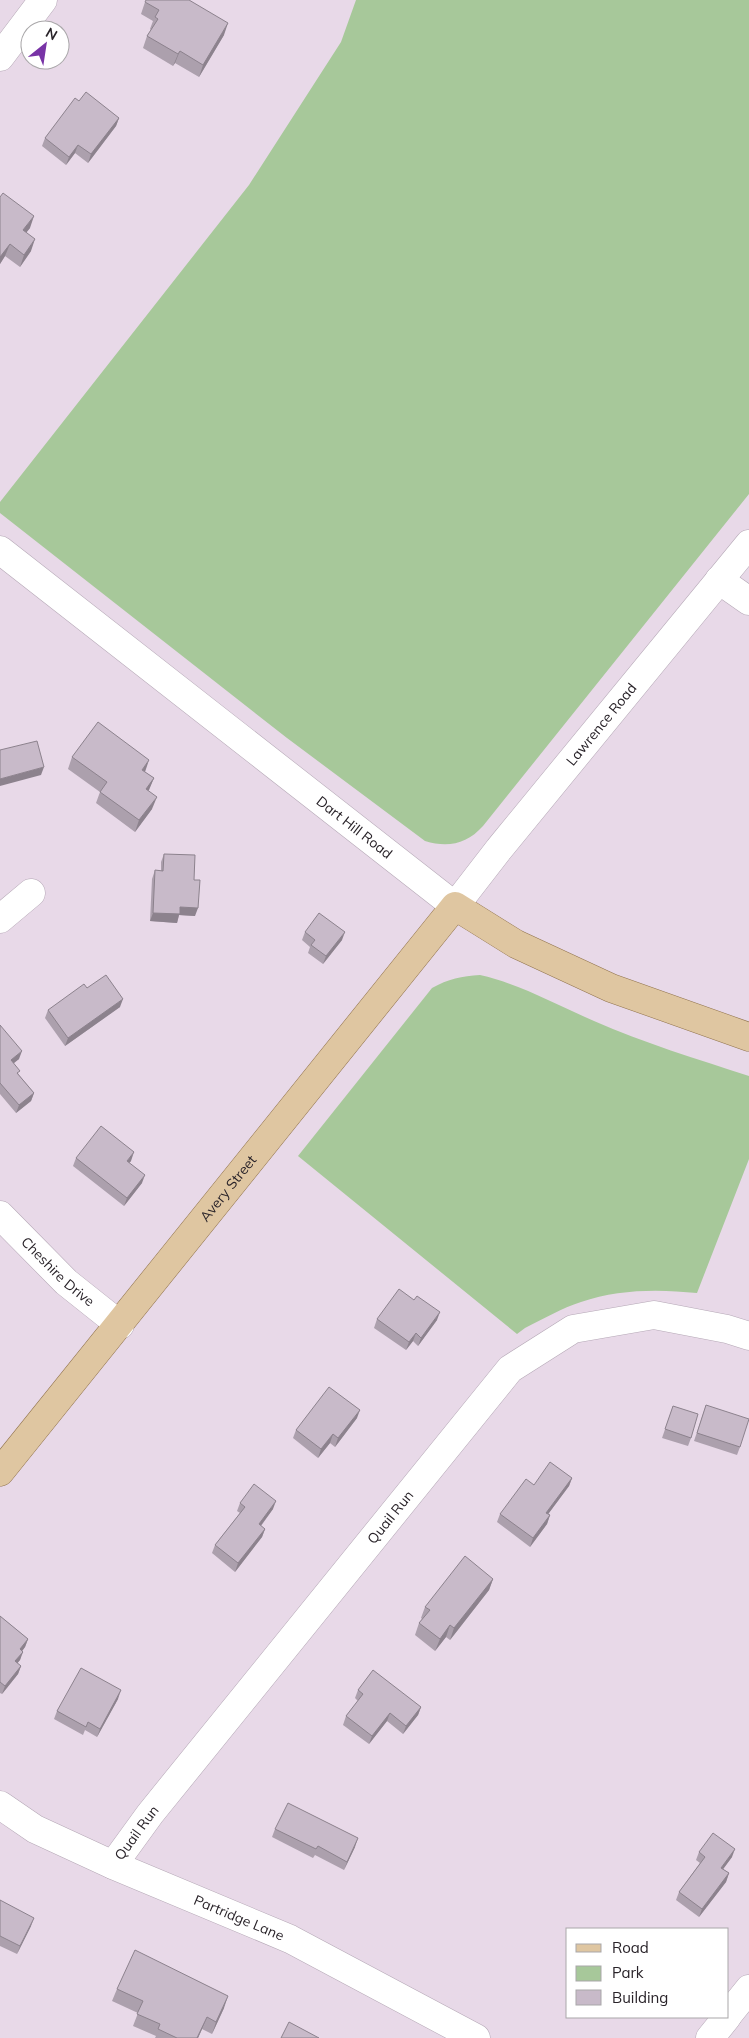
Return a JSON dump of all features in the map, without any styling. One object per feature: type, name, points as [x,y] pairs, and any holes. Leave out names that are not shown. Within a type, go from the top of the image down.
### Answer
[{"type":"main road","name":"Dart Hill Road","points":[[455,906],[516,944],[611,988],[749,1037]]},
{"type":"main road","name":"Avery Street","points":[[0,1472],[455,906]]},
{"type":"street","points":[[0,56],[43,0]]},
{"type":"street","name":"Lawrence Road","points":[[455,906],[499,849],[749,544]]},
{"type":"street","name":"Dart Hill Road","points":[[0,550],[455,906]]},
{"type":"street","points":[[719,580],[749,601]]},
{"type":"street","points":[[0,919],[31,893]]},
{"type":"street","name":"Cheshire Drive","points":[[0,1215],[66,1282],[120,1325]]},
{"type":"street","name":"Quail Run","points":[[113,1865],[150,1814],[510,1369],[573,1329],[654,1315],[727,1329],[749,1336]]},
{"type":"street","name":"Partridge Lane","points":[[0,1805],[35,1829],[113,1865],[290,1939],[476,2038]]},
{"type":"street","points":[[729,2013],[749,1988]]},
{"type":"street","points":[[710,2038],[725,2018]]},
{"type":"green space","points":[[356,0],[749,0],[749,494],[483,826],[464,841],[449,844],[425,841],[287,738],[0,513],[0,502],[249,185],[341,42]]},
{"type":"green space","points":[[480,975],[524,989],[632,1036],[749,1076],[749,1159],[697,1293],[639,1291],[595,1298],[560,1310],[517,1334],[298,1156],[432,988],[455,978]]},
{"type":"building","points":[[146,0],[189,0],[228,23],[203,65],[180,51],[178,54],[147,36],[158,19],[155,17],[159,10],[145,2]]},
{"type":"building","points":[[86,92],[119,118],[91,154],[78,145],[69,157],[45,138],[75,98],[79,101]]},
{"type":"building","points":[[3,193],[34,216],[23,230],[35,239],[24,255],[10,244],[0,257],[0,197]]},
{"type":"building","points":[[98,722],[149,760],[142,770],[154,778],[146,789],[157,797],[139,820],[100,792],[107,782],[72,757]]},
{"type":"building","points":[[37,741],[44,767],[0,779],[0,750]]},
{"type":"building","points":[[164,854],[195,855],[194,880],[200,880],[198,908],[180,907],[180,914],[153,913],[155,870],[163,871]]},
{"type":"building","points":[[319,913],[345,932],[326,956],[311,945],[315,940],[305,932]]},
{"type":"building","points":[[106,975],[123,999],[68,1038],[48,1010],[84,984],[87,988]]},
{"type":"building","points":[[0,1025],[22,1051],[11,1060],[20,1071],[17,1073],[34,1093],[19,1105],[0,1083]]},
{"type":"building","points":[[101,1126],[134,1152],[127,1161],[145,1175],[127,1198],[76,1158]]},
{"type":"building","points":[[399,1289],[414,1300],[417,1296],[440,1312],[421,1338],[416,1333],[409,1342],[377,1319]]},
{"type":"building","points":[[329,1387],[360,1410],[338,1438],[333,1434],[321,1449],[296,1430]]},
{"type":"building","points":[[706,1405],[749,1419],[740,1447],[697,1433]]},
{"type":"building","points":[[673,1406],[698,1414],[691,1438],[665,1429]]},
{"type":"building","points":[[550,1462],[572,1478],[546,1513],[550,1515],[533,1538],[500,1514],[526,1479],[534,1485]]},
{"type":"building","points":[[254,1484],[276,1501],[259,1524],[265,1529],[238,1563],[215,1545],[245,1507],[240,1503]]},
{"type":"building","points":[[465,1556],[493,1579],[454,1628],[450,1625],[440,1639],[419,1623],[430,1610],[425,1607]]},
{"type":"building","points":[[0,1616],[28,1639],[20,1649],[23,1652],[15,1661],[21,1666],[5,1686],[0,1682]]},
{"type":"building","points":[[81,1668],[121,1690],[100,1729],[88,1722],[86,1727],[57,1711]]},
{"type":"building","points":[[373,1670],[421,1707],[406,1726],[390,1713],[372,1736],[346,1716],[363,1694],[358,1690]]},
{"type":"building","points":[[288,1803],[358,1838],[347,1862],[318,1846],[316,1849],[275,1829]]},
{"type":"building","points":[[713,1833],[735,1849],[721,1868],[729,1873],[702,1909],[679,1892],[705,1857],[699,1852]]},
{"type":"building","points":[[0,1900],[34,1918],[20,1946],[0,1936]]},
{"type":"building","points":[[135,1950],[228,1996],[216,2022],[207,2017],[197,2038],[177,2038],[158,2029],[160,2024],[137,2014],[143,2001],[117,1989]]},
{"type":"building","points":[[289,2022],[319,2038],[281,2038]]}]
